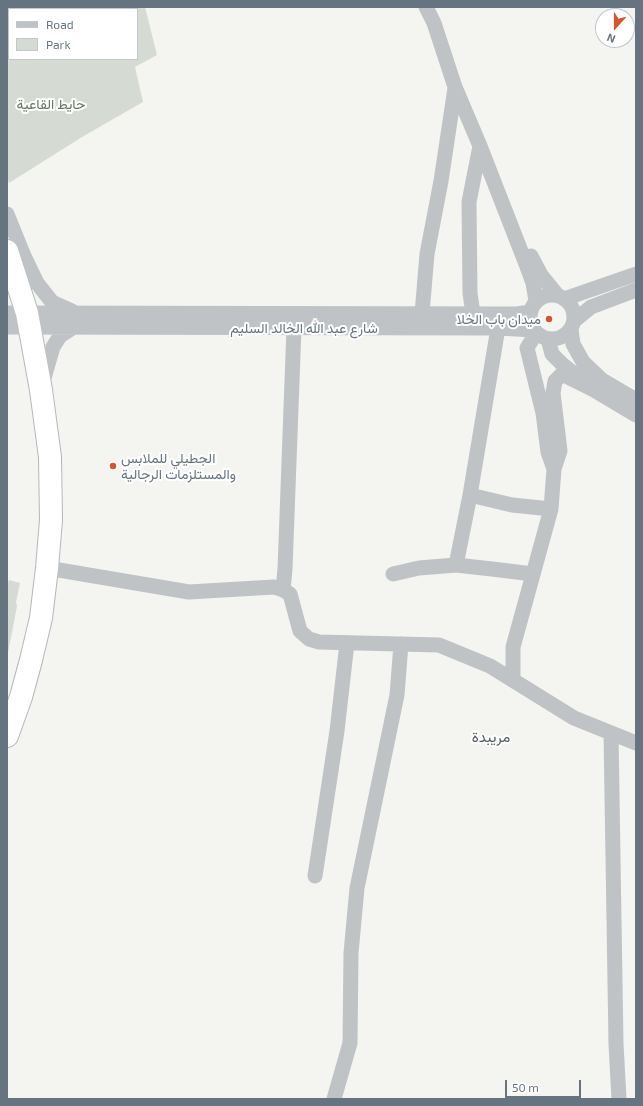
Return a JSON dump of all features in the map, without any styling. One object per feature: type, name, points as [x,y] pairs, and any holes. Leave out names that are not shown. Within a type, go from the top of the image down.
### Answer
[{"type":"highway","points":[[7,251],[21,318],[41,390],[50,457],[51,520],[41,618],[21,697],[7,736]]},
{"type":"street","points":[[426,7],[434,23],[455,87],[480,146],[533,283],[531,325],[539,334],[552,354],[594,390]]},
{"type":"street","points":[[422,314],[426,254],[441,181],[455,87]]},
{"type":"street","points":[[473,314],[470,293],[469,202],[480,146]]},
{"type":"street","points":[[506,212],[542,275],[573,308],[573,344],[583,362],[602,380],[636,400]]},
{"type":"street","name":"شارع عبد الله الخالد السليم","points":[[7,214],[37,283],[52,302],[75,320],[422,314],[517,314],[533,307]]},
{"type":"street","points":[[533,307],[546,296],[562,297],[636,274]]},
{"type":"street","points":[[539,334],[561,338],[592,307],[636,290]]},
{"type":"street","name":"شارع عبد الله الخالد السليم","points":[[7,327],[21,318],[294,328],[498,328],[539,334]]},
{"type":"street","points":[[41,390],[53,347],[60,336],[75,320]]},
{"type":"street","points":[[283,590],[294,328]]},
{"type":"street","points":[[456,566],[470,495],[498,328]]},
{"type":"street","points":[[539,334],[527,348],[543,413],[548,452],[554,469]]},
{"type":"street","points":[[514,680],[513,647],[551,509],[554,469],[560,451],[553,393],[555,381],[562,374],[594,390],[636,415]]},
{"type":"street","points":[[470,495],[512,505],[551,509]]},
{"type":"street","points":[[393,574],[419,568],[456,566],[533,574]]},
{"type":"street","points":[[47,568],[189,592],[274,587],[290,594],[300,631],[308,639],[319,642],[439,645],[490,666],[574,718],[636,743]]},
{"type":"street","points":[[315,876],[337,731],[347,643]]},
{"type":"street","points":[[334,1099],[350,1043],[351,953],[357,888],[397,695],[401,644]]},
{"type":"street","points":[[611,733],[616,1044],[619,1099]]},
{"type":"green space","name":"حايط القاعية","points":[[7,7],[145,7],[157,55],[135,67],[143,102],[82,137],[9,183],[7,177]]},
{"type":"green space","points":[[9,580],[20,583],[7,658],[7,587]]},
{"type":"place","name":"ميدان باب الخلا","points":[[549,319]]},
{"type":"place","name":"الجطيلي للملابس والمستلزمات الرجالية","points":[[113,466]]},
{"type":"district","name":"مريبدة","points":[[491,737]]}]
